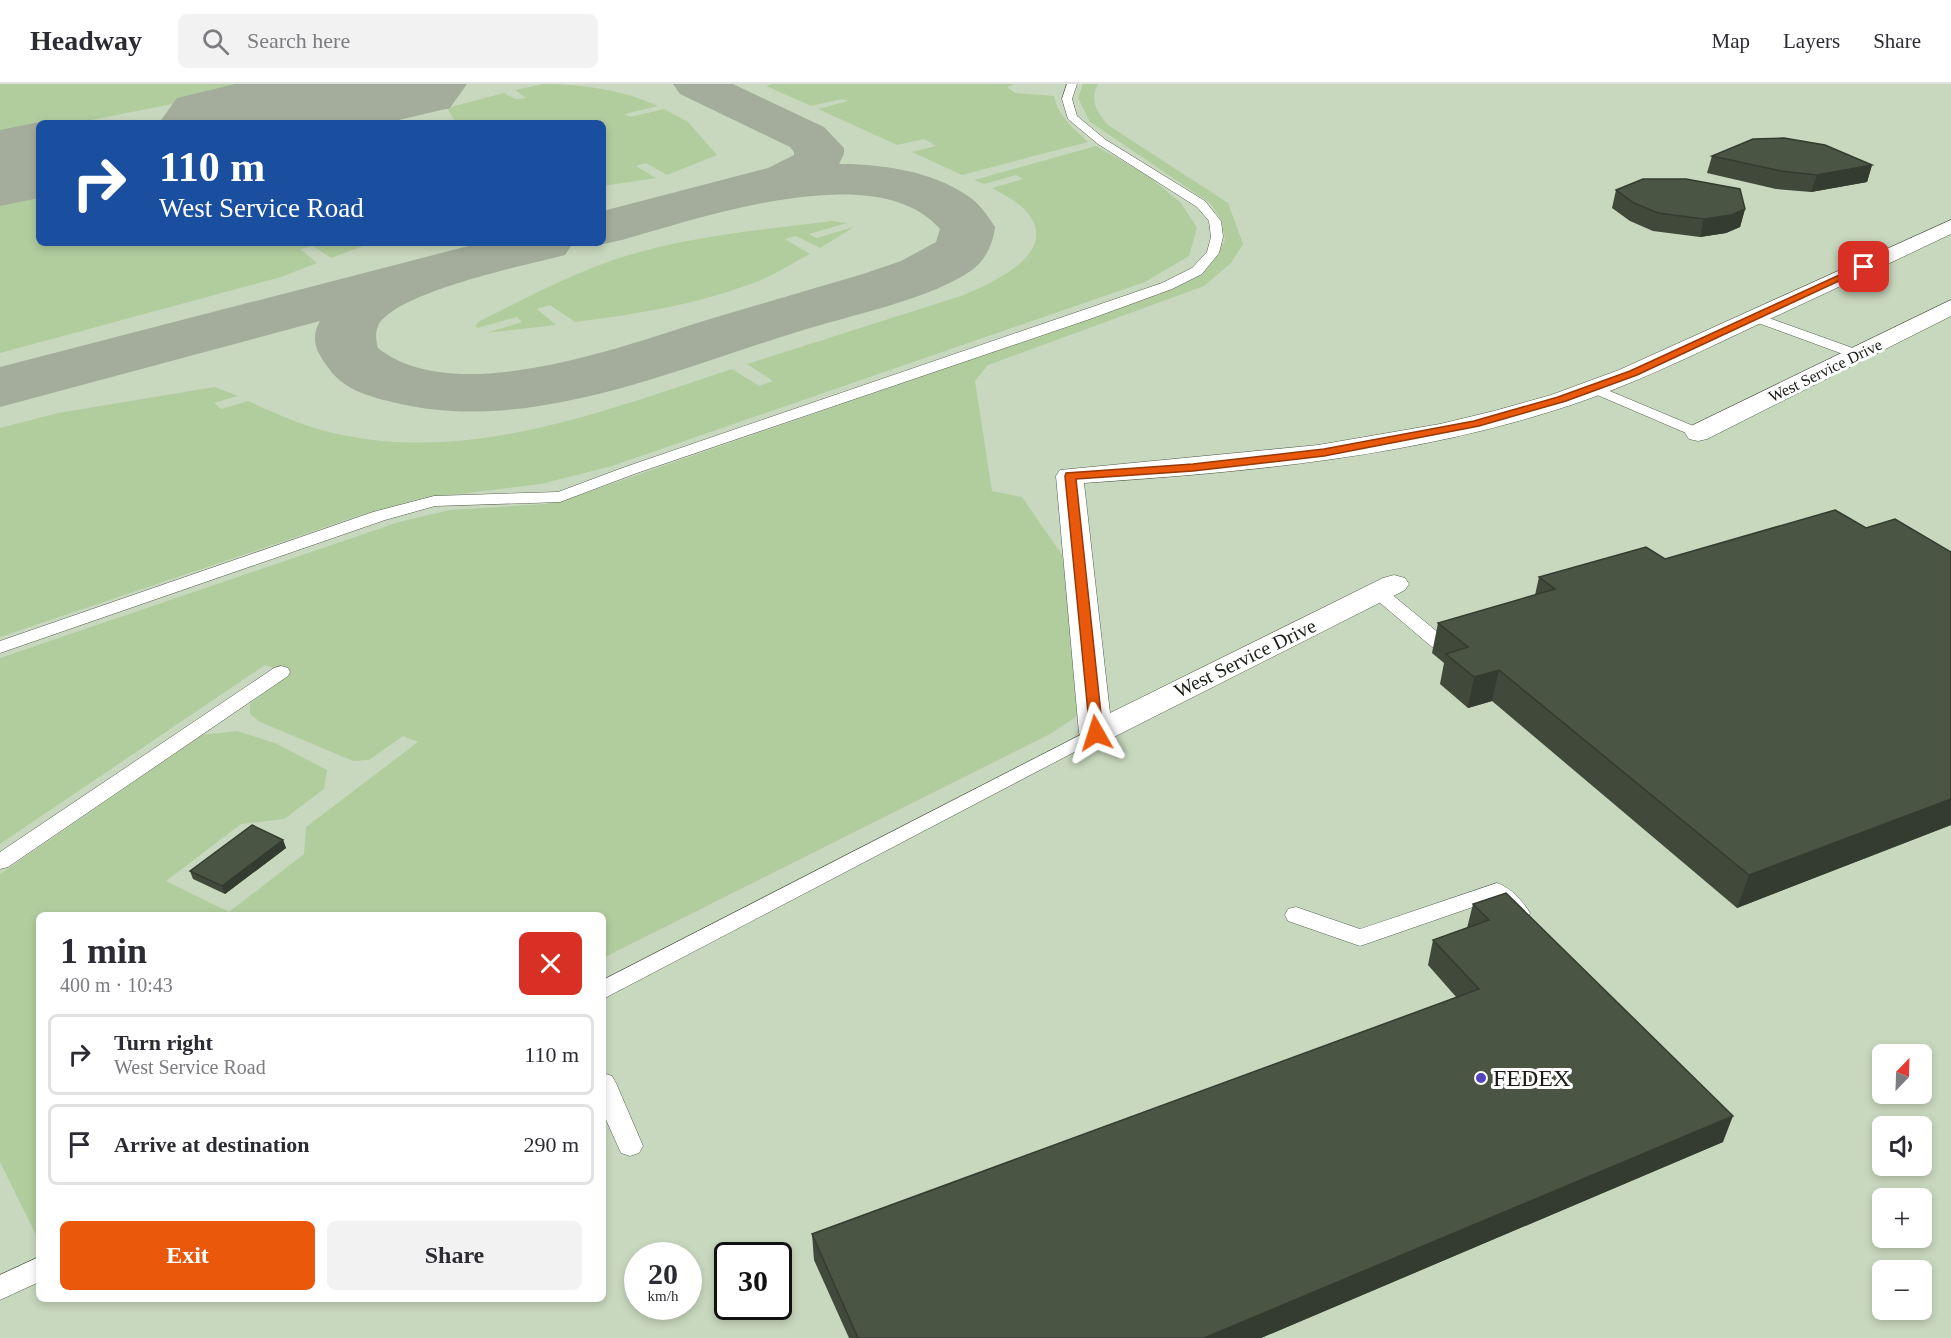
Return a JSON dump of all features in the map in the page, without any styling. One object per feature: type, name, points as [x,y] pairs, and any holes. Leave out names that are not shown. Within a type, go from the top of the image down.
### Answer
[{"type":"street","points":[[1096,733],[1070,476],[1253,462],[1376,444],[1475,424],[1634,373],[1951,226]]},
{"type":"street","name":"West Service Drive","points":[[1698,433],[1951,307]]},
{"type":"street","name":"West Service Drive","points":[[1096,733],[1386,588]]},
{"type":"lane","points":[[0,647],[379,516],[434,501],[560,497],[1084,316],[1167,286],[1197,270],[1213,253],[1217,237],[1215,220],[1201,204],[1102,142],[1072,117],[1067,99],[1072,84]]},
{"type":"lane","points":[[1755,317],[1856,354]]},
{"type":"lane","points":[[1593,388],[1698,433]]},
{"type":"lane","points":[[1386,588],[1439,643]]},
{"type":"lane","points":[[0,862],[281,672]]},
{"type":"lane","points":[[606,988],[1096,733]]},
{"type":"lane","points":[[1296,915],[1360,938],[1497,891],[1538,932]]},
{"type":"lane","points":[[606,1090],[630,1146]]},
{"type":"lane","points":[[0,1288],[36,1270]]},
{"type":"shaded area","points":[[0,84],[1951,84],[1951,1338],[0,1338]]},
{"type":"green space","points":[[0,84],[274,84],[91,120],[36,120],[36,131],[0,138]]},
{"type":"green space","points":[[543,84],[572,85],[602,89],[645,100],[658,106],[625,114],[630,117],[664,109],[688,122],[717,155],[667,175],[646,163],[636,166],[656,178],[606,186],[606,120],[454,120],[447,108],[504,93],[515,99],[526,98],[515,90]]},
{"type":"green space","points":[[772,84],[1015,84],[1007,87],[1015,93],[1054,96],[1063,116],[1088,142],[962,175],[912,152],[936,146],[924,139],[897,145],[818,109],[848,101],[842,99],[811,106],[766,86]]},
{"type":"green space","points":[[1083,84],[1098,84],[1094,101],[1108,125],[1228,203],[1243,244],[1231,263],[1204,286],[988,365],[975,381],[992,491],[1022,497],[1067,562],[1088,694],[1076,717],[1050,734],[606,956],[606,912],[229,912],[304,854],[306,827],[418,742],[403,736],[369,760],[353,761],[260,722],[250,714],[250,704],[287,673],[265,665],[0,844],[0,658],[399,522],[450,510],[545,504],[588,492],[975,358],[1190,279],[1212,262],[1225,240],[1221,219],[1210,203],[1090,122],[1078,98]]},
{"type":"green space","points":[[1096,146],[1147,175],[1181,203],[1197,228],[1189,256],[1145,282],[612,466],[541,484],[419,499],[358,516],[0,637],[0,428],[58,413],[215,387],[238,396],[214,403],[221,409],[248,401],[329,432],[380,441],[432,442],[483,438],[534,429],[634,401],[732,369],[759,386],[773,381],[747,364],[964,295],[989,284],[1017,266],[1028,255],[1035,243],[1036,230],[1030,216],[1022,207],[992,188],[1023,179],[1016,175],[984,184],[974,180]]},
{"type":"green space","points":[[36,193],[36,246],[313,246],[300,249],[317,263],[281,277],[0,353],[0,200]]},
{"type":"green space","points":[[832,221],[847,223],[809,234],[816,238],[854,227],[820,248],[796,236],[785,239],[810,254],[761,280],[715,296],[646,312],[575,322],[550,305],[537,309],[556,325],[486,333],[522,322],[517,317],[477,328],[475,326],[480,321],[553,285],[625,256],[713,236]]},
{"type":"green space","points":[[313,246],[363,246],[331,258]]},
{"type":"green space","points":[[237,731],[275,743],[327,770],[324,789],[284,819],[241,824],[166,881],[229,912],[36,912],[36,1235],[0,1162],[0,874],[202,735]]},
{"type":"building","points":[[1784,138],[1825,145],[1872,165],[1817,175],[1781,171],[1712,156],[1753,139]]},
{"type":"building","points":[[1643,179],[1686,179],[1740,189],[1745,209],[1731,215],[1704,219],[1658,213],[1634,203],[1616,190]]},
{"type":"building","points":[[1835,510],[1866,528],[1895,519],[1951,552],[1951,799],[1749,875],[1499,670],[1474,677],[1446,654],[1468,647],[1438,623],[1555,589],[1539,577],[1646,547],[1665,559]]},
{"type":"building","points":[[252,825],[283,840],[222,886],[190,871]]},
{"type":"building","name":"FEDEX","points":[[1506,893],[1733,1116],[1204,1338],[858,1338],[812,1234],[1479,989],[1433,940],[1489,920],[1473,904]]},
{"type":"taxiway","points":[[606,227],[786,179],[809,168],[817,160],[819,148],[807,137],[696,84]]},
{"type":"taxiway","points":[[244,120],[303,115],[337,120]]},
{"type":"taxiway","points":[[425,275],[382,293],[355,314],[349,323],[345,339],[347,349],[355,361],[382,379],[416,389],[465,393],[515,390],[588,376],[921,274],[956,255],[963,244],[968,227],[951,208],[929,194],[902,186],[873,181],[842,180],[784,183],[759,187]]},
{"type":"taxiway","points":[[0,387],[534,246]]},
{"type":"runway","points":[[234,120],[410,84]]},
{"type":"runway","points":[[0,168],[36,161]]},
{"type":"place","name":"FEDEX","points":[[1481,1078]]},
{"type":"route","points":[[1096,733],[1070,476],[1253,462],[1324,453],[1475,424],[1562,399],[1634,373],[1864,267]]}]
